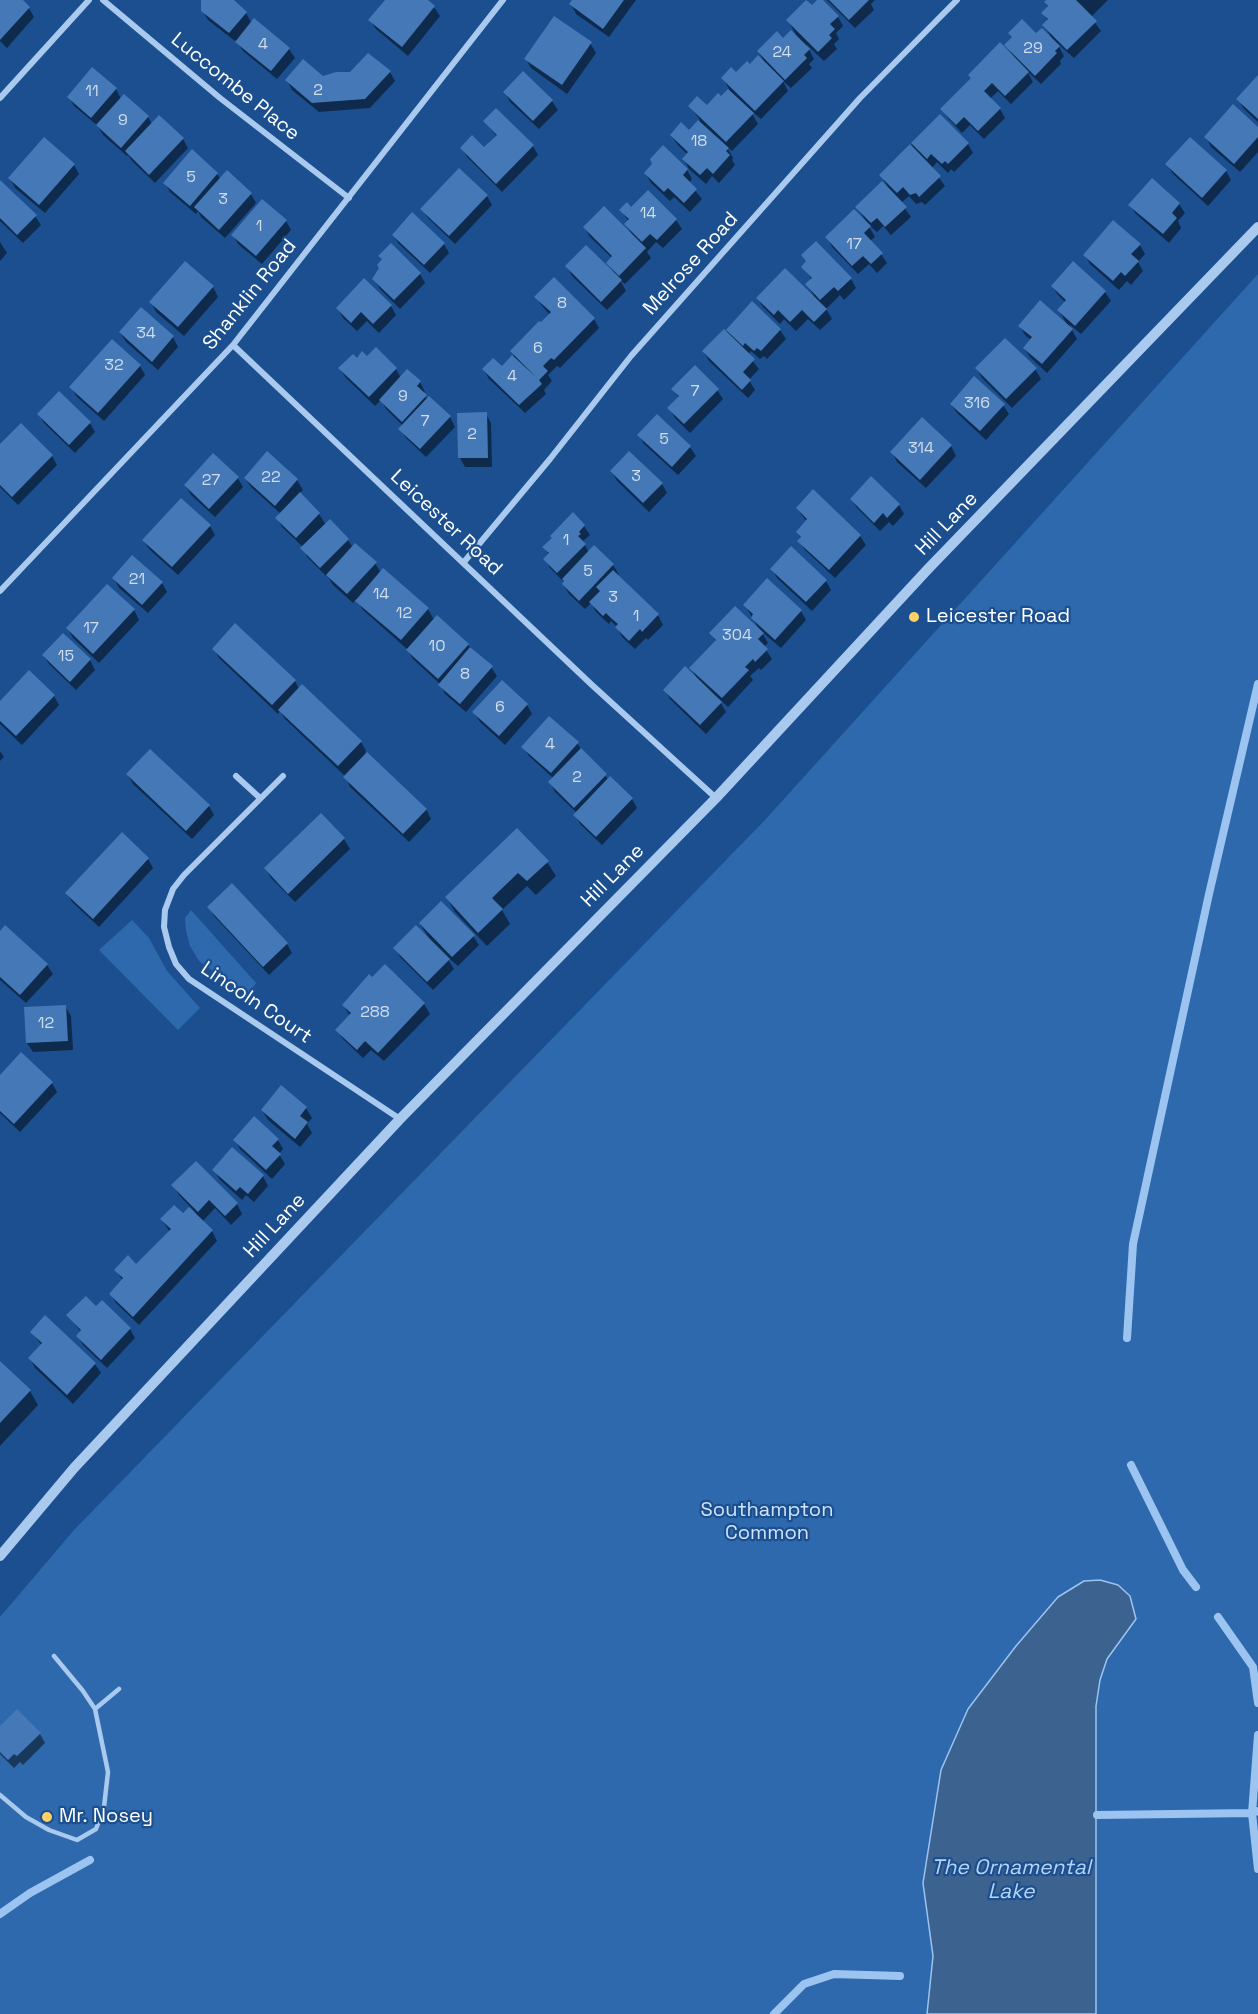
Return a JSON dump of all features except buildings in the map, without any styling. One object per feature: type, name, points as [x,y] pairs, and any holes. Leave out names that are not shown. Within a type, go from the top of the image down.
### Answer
[{"type":"street","points":[[0,98],[89,0]]},
{"type":"street","name":"Luccombe Place","points":[[103,0],[220,98],[349,198]]},
{"type":"street","name":"Shanklin Road","points":[[0,591],[233,345],[503,0]]},
{"type":"street","name":"Melrose Road","points":[[464,562],[639,347],[860,98],[957,0]]},
{"type":"street","name":"Hill Lane","points":[[0,1556],[74,1468],[400,1119],[716,798],[935,562],[1258,227]]},
{"type":"street","name":"Leicester Road","points":[[233,345],[592,685],[716,798]]},
{"type":"street","points":[[236,776],[260,798]]},
{"type":"street","name":"Lincoln Court","points":[[283,776],[184,874],[173,889],[165,910],[164,927],[172,955],[176,964],[189,979],[400,1119]]},
{"type":"lane","points":[[0,1795],[26,1817],[49,1830],[77,1840],[96,1829],[104,1808],[108,1772],[94,1709],[83,1691],[54,1656]]},
{"type":"lane","points":[[94,1709],[119,1689]]},
{"type":"green space","name":"Southampton Common","points":[[1258,274],[1258,2014],[0,2014],[0,1617],[74,1530],[765,820]]},
{"type":"green space","points":[[191,910],[256,983],[247,996],[199,961],[190,946],[186,931],[185,918]]},
{"type":"green space","points":[[132,920],[149,938],[167,971],[200,1008],[178,1030],[99,950]]},
{"type":"water","name":"The Ornamental Lake","points":[[1100,1580],[1118,1585],[1130,1596],[1136,1619],[1107,1659],[1100,1680],[1096,1706],[1096,2014],[927,2014],[933,1956],[923,1883],[941,1770],[968,1709],[1016,1646],[1058,1597],[1084,1581]]},
{"type":"waterway","points":[[1127,1338],[1133,1244],[1209,894],[1258,684]]},
{"type":"waterway","points":[[1131,1465],[1183,1570],[1196,1587]]},
{"type":"waterway","points":[[1218,1617],[1253,1667],[1258,1703]]},
{"type":"waterway","points":[[1258,1735],[1252,1813],[1258,1869]]},
{"type":"waterway","points":[[1097,1815],[1252,1813],[1258,1811]]},
{"type":"waterway","points":[[0,1914],[30,1893],[90,1860]]},
{"type":"waterway","points":[[774,2014],[804,1984],[834,1974],[900,1976]]},
{"type":"place","name":"Leicester Road","points":[[914,617]]},
{"type":"place","name":"Mr. Nosey","points":[[47,1817]]}]
